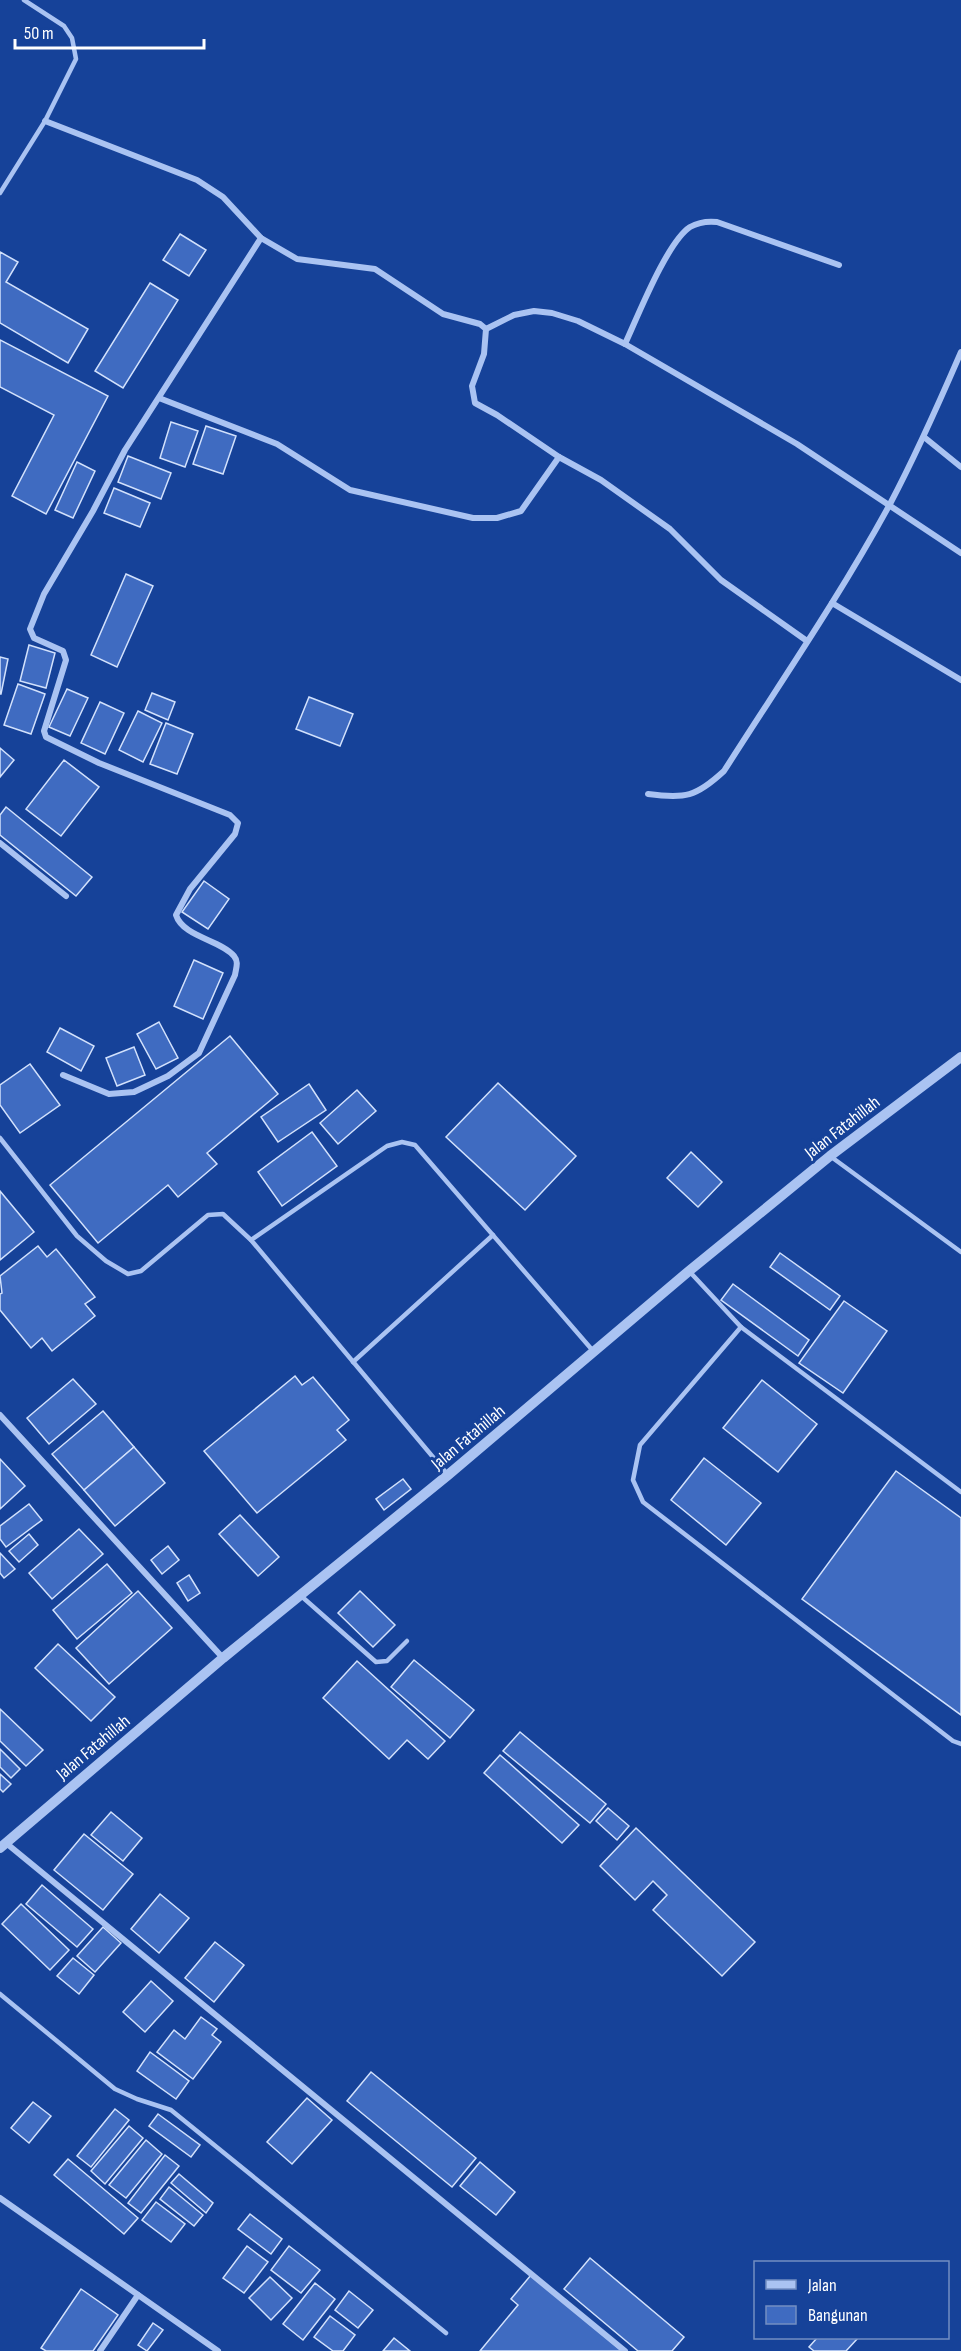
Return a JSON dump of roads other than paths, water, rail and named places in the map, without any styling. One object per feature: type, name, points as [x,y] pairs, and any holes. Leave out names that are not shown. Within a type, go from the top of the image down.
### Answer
[{"type":"street","points":[[45,121],[197,180],[223,197],[261,238],[297,259],[375,269],[443,315],[480,324],[486,329]]},
{"type":"street","points":[[625,344],[675,244],[682,234],[698,224],[717,222],[839,265]]},
{"type":"street","points":[[63,1075],[109,1094],[121,1094],[134,1092],[182,1068],[199,1053],[204,1045],[235,975],[237,965],[233,955],[180,925],[176,915],[190,889],[237,830],[236,820],[230,815],[99,763],[52,741],[44,733],[66,660],[63,651],[34,638],[31,634],[31,625],[44,594],[93,511],[125,450],[261,238]]},
{"type":"street","points":[[486,329],[514,315],[544,311],[578,321],[625,344],[797,444],[961,553]]},
{"type":"street","points":[[486,329],[484,354],[472,386],[475,403],[497,415],[559,457],[601,480],[670,529],[721,580],[807,641]]},
{"type":"street","points":[[648,794],[677,798],[706,788],[724,771],[832,603],[889,506],[924,437],[961,352]]},
{"type":"street","points":[[159,398],[277,444],[350,490],[473,518],[497,518],[521,511],[559,457]]},
{"type":"street","points":[[924,437],[961,467]]},
{"type":"street","points":[[832,603],[961,680]]},
{"type":"street","points":[[0,843],[66,896]]},
{"type":"street","name":"Jalan Fatahillah","points":[[3,1845],[223,1658],[448,1475],[689,1271],[830,1156],[961,1057]]},
{"type":"street","points":[[0,1415],[223,1658]]},
{"type":"street","points":[[3,1845],[625,2351]]},
{"type":"street","points":[[0,2199],[218,2351]]},
{"type":"street","points":[[100,2351],[138,2295]]},
{"type":"lane","points":[[0,193],[45,121],[76,59],[72,38],[64,26],[24,0]]},
{"type":"lane","points":[[0,1138],[77,1236],[106,1261],[128,1274],[141,1271],[208,1215],[223,1214],[251,1240],[448,1475]]},
{"type":"lane","points":[[251,1240],[387,1146],[402,1142],[416,1145],[594,1352]]},
{"type":"lane","points":[[830,1156],[961,1252]]},
{"type":"lane","points":[[353,1362],[493,1234]]},
{"type":"lane","points":[[689,1271],[741,1327],[961,1492]]},
{"type":"lane","points":[[741,1327],[640,1445],[633,1480],[643,1502],[953,1741],[961,1744]]},
{"type":"lane","points":[[300,1596],[376,1662],[387,1661],[407,1641]]},
{"type":"lane","points":[[0,1994],[115,2089],[171,2110],[446,2332]]}]
